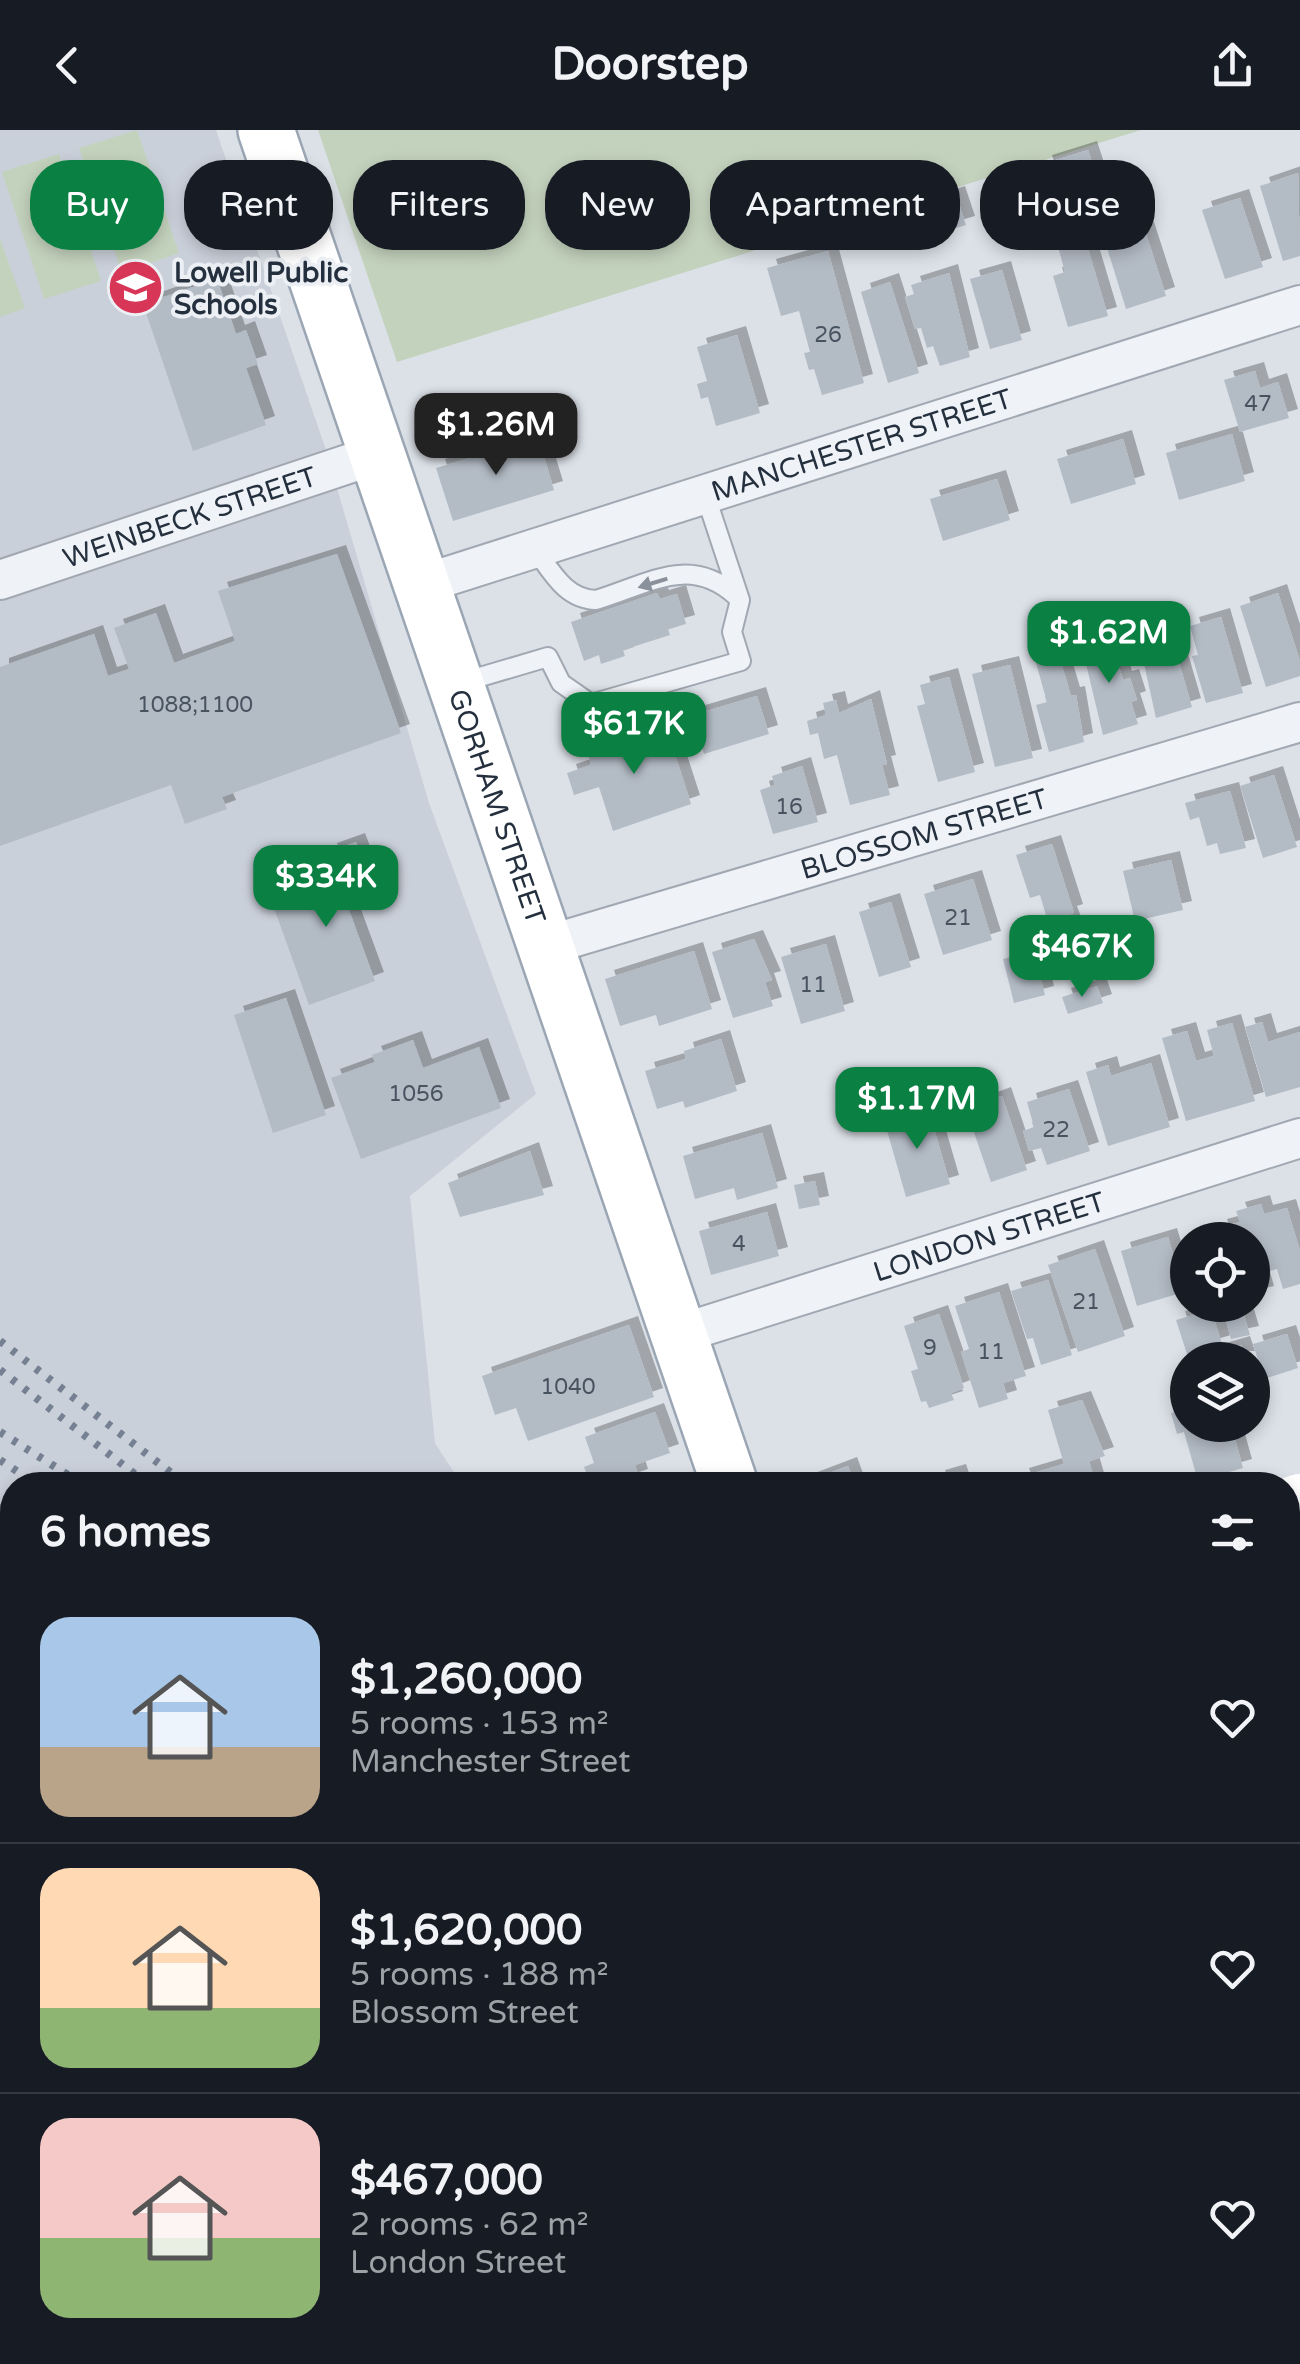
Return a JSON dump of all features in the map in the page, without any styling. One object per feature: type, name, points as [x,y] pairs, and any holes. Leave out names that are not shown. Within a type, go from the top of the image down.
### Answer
[{"type":"main road","name":"GORHAM STREET","points":[[266,130],[725,1472]]},
{"type":"street","name":"MANCHESTER STREET","points":[[423,584],[1300,305]]},
{"type":"street","name":"WEINBECK STREET","points":[[0,580],[378,454]]},
{"type":"street","name":"BLOSSOM STREET","points":[[548,945],[1300,722]]},
{"type":"street","name":"LONDON STREET","points":[[676,1335],[1300,1138]]},
{"type":"lane","points":[[458,684],[548,656],[561,683],[592,704],[740,661],[732,632],[740,600],[705,494]]},
{"type":"lane","points":[[534,548],[568,593],[580,600],[596,600],[699,572],[716,578],[740,600]]},
{"type":"shaded area","points":[[0,130],[216,130],[226,160],[184,160],[184,250],[257,250],[325,447],[429,803],[536,1094],[410,1196],[435,1443],[454,1472],[0,1472]]},
{"type":"green space","points":[[137,130],[147,160],[83,160],[79,148]]},
{"type":"green space","points":[[318,130],[1141,130],[1045,160],[980,160],[980,180],[960,186],[960,160],[710,160],[710,250],[756,250],[397,362],[359,250],[525,250],[525,160],[353,160],[353,233],[333,174],[333,160],[328,160]]},
{"type":"green space","points":[[59,154],[61,160],[40,160]]},
{"type":"green space","points":[[30,163],[30,250],[91,250],[101,281],[44,299],[2,172]]},
{"type":"green space","points":[[164,209],[179,253],[122,273],[114,250],[164,250]]},
{"type":"green space","points":[[0,239],[25,308],[0,317]]},
{"type":"building","points":[[1088,150],[1091,160],[1056,160]]},
{"type":"building","points":[[1298,173],[1300,256],[1283,261],[1260,186]]},
{"type":"building","points":[[1240,198],[1263,267],[1225,279],[1202,210]]},
{"type":"building","points":[[1059,250],[1088,250],[1108,316],[1068,327],[1053,276],[1065,272]]},
{"type":"building","points":[[1108,250],[1151,250],[1166,296],[1126,309]]},
{"type":"building","points":[[828,251],[864,383],[822,395],[804,353],[810,352],[799,311],[781,316],[767,268]]},
{"type":"building","points":[[1002,270],[1022,340],[990,349],[970,279]]},
{"type":"building","points":[[949,273],[970,357],[940,366],[933,346],[927,348],[921,328],[915,329],[905,297],[914,294],[911,285]]},
{"type":"building","points":[[217,279],[236,334],[246,330],[258,364],[246,368],[266,425],[193,451],[143,304]]},
{"type":"building","points":[[890,282],[919,373],[888,383],[861,292]]},
{"type":"building","points":[[737,335],[760,413],[716,426],[708,397],[701,399],[697,384],[707,381],[697,347]]},
{"type":"building","points":[[1255,371],[1260,388],[1278,382],[1289,418],[1240,432],[1224,380]]},
{"type":"building","points":[[536,431],[554,490],[453,521],[436,468],[507,447],[505,440]]},
{"type":"building","points":[[1232,434],[1245,481],[1179,500],[1166,453]]},
{"type":"building","points":[[1123,439],[1136,484],[1071,504],[1057,459]]},
{"type":"building","points":[[997,479],[1010,520],[943,541],[930,499]]},
{"type":"building","points":[[337,554],[401,733],[222,797],[227,809],[185,824],[171,785],[0,846],[0,667],[94,634],[108,676],[129,669],[114,628],[156,613],[174,663],[235,641],[218,591]]},
{"type":"building","points":[[657,593],[660,599],[677,594],[686,624],[668,629],[670,635],[623,650],[625,656],[601,664],[599,655],[584,661],[571,622]]},
{"type":"building","points":[[1278,593],[1300,661],[1300,676],[1266,687],[1240,606]]},
{"type":"building","points":[[1221,617],[1243,693],[1206,703],[1192,656],[1198,655],[1190,626]]},
{"type":"building","points":[[1170,632],[1192,707],[1156,718],[1139,641]]},
{"type":"building","points":[[1109,634],[1123,680],[1130,678],[1137,700],[1131,702],[1138,724],[1103,735],[1081,643]]},
{"type":"building","points":[[1059,656],[1071,696],[1076,695],[1084,742],[1049,752],[1036,705],[1047,702],[1036,663]]},
{"type":"building","points":[[1010,665],[1033,758],[995,767],[972,674]]},
{"type":"building","points":[[949,677],[975,772],[938,782],[917,706],[925,704],[920,685]]},
{"type":"building","points":[[757,696],[769,734],[704,754],[693,715]]},
{"type":"building","points":[[871,699],[887,764],[882,765],[890,795],[850,805],[837,755],[824,759],[818,733],[810,735],[807,721],[826,715],[823,703],[836,700],[839,713]]},
{"type":"building","points":[[665,724],[691,804],[613,831],[599,787],[574,795],[567,773],[591,765],[587,750]]},
{"type":"building","points":[[802,766],[818,822],[773,834],[760,790],[775,785],[772,776]]},
{"type":"building","points":[[1274,775],[1297,847],[1263,858],[1240,786]]},
{"type":"building","points":[[1230,791],[1246,848],[1220,854],[1217,843],[1207,846],[1199,817],[1190,820],[1185,803]]},
{"type":"building","points":[[356,842],[365,866],[353,871],[362,896],[346,902],[375,981],[309,1005],[270,897],[336,873],[328,852]]},
{"type":"building","points":[[1052,844],[1074,913],[1068,915],[1072,926],[1051,932],[1040,895],[1030,898],[1016,855]]},
{"type":"building","points":[[1171,860],[1183,910],[1135,921],[1123,871]]},
{"type":"building","points":[[973,879],[992,940],[943,955],[924,894]]},
{"type":"building","points":[[891,902],[911,967],[879,977],[859,912]]},
{"type":"building","points":[[1111,928],[1120,969],[1095,974],[1086,934]]},
{"type":"building","points":[[754,939],[772,980],[765,982],[773,1006],[733,1018],[712,952]]},
{"type":"building","points":[[826,944],[845,1011],[801,1024],[781,957]]},
{"type":"building","points":[[694,951],[712,1009],[659,1026],[656,1015],[620,1026],[605,979]]},
{"type":"building","points":[[1034,951],[1045,995],[1014,1003],[1003,959]]},
{"type":"building","points":[[1097,986],[1103,1003],[1068,1014],[1062,997]]},
{"type":"building","points":[[286,998],[326,1115],[273,1133],[234,1015]]},
{"type":"building","points":[[1262,1022],[1268,1042],[1300,1032],[1300,1087],[1266,1097],[1245,1027]]},
{"type":"building","points":[[1232,1023],[1255,1101],[1186,1121],[1162,1038],[1187,1031],[1196,1061],[1214,1056],[1207,1030]]},
{"type":"building","points":[[721,1039],[737,1091],[685,1108],[683,1101],[657,1109],[645,1071],[686,1059],[684,1051]]},
{"type":"building","points":[[413,1040],[423,1068],[479,1047],[501,1108],[361,1159],[331,1078],[375,1062],[372,1055]]},
{"type":"building","points":[[1151,1063],[1170,1127],[1108,1146],[1086,1072],[1108,1065],[1111,1076]]},
{"type":"building","points":[[1069,1089],[1090,1151],[1047,1165],[1041,1148],[1029,1151],[1023,1131],[1034,1127],[1027,1102]]},
{"type":"building","points":[[1002,1096],[1027,1170],[991,1182],[966,1109]]},
{"type":"building","points":[[928,1108],[950,1184],[906,1197],[884,1120]]},
{"type":"building","points":[[762,1133],[778,1188],[737,1200],[734,1188],[695,1199],[683,1156]]},
{"type":"building","points":[[530,1151],[544,1195],[460,1217],[448,1183]]},
{"type":"building","points":[[815,1181],[820,1205],[799,1209],[794,1185]]},
{"type":"building","points":[[1261,1204],[1264,1214],[1287,1208],[1300,1251],[1300,1284],[1283,1289],[1277,1269],[1270,1271],[1270,1222],[1240,1222],[1236,1211]]},
{"type":"building","points":[[767,1212],[779,1256],[711,1275],[699,1231]]},
{"type":"building","points":[[1168,1237],[1170,1296],[1137,1306],[1121,1251]]},
{"type":"building","points":[[1095,1249],[1125,1336],[1078,1352],[1048,1265]]},
{"type":"building","points":[[1048,1280],[1072,1355],[1041,1365],[1033,1338],[1027,1339],[1011,1291]]},
{"type":"building","points":[[999,1292],[1026,1376],[1003,1383],[1008,1399],[979,1408],[961,1352],[969,1349],[955,1306]]},
{"type":"building","points":[[939,1314],[964,1388],[951,1393],[954,1400],[929,1408],[926,1401],[921,1402],[911,1371],[918,1369],[904,1326]]},
{"type":"building","points":[[1177,1322],[1215,1322],[1221,1342],[1183,1342]]},
{"type":"building","points":[[1226,1322],[1246,1322],[1250,1335],[1231,1339]]},
{"type":"building","points":[[629,1325],[654,1397],[528,1441],[516,1408],[495,1415],[482,1376]]},
{"type":"building","points":[[1287,1334],[1298,1368],[1270,1377],[1270,1342],[1260,1342]]},
{"type":"building","points":[[1082,1400],[1105,1456],[1089,1461],[1092,1472],[1037,1472],[1064,1464],[1048,1410]]},
{"type":"building","points":[[655,1412],[670,1453],[635,1465],[637,1472],[586,1472],[584,1467],[594,1463],[585,1437]]},
{"type":"building","points":[[1187,1442],[1236,1442],[1243,1468],[1195,1472]]},
{"type":"railway","points":[[0,1341],[170,1472]]},
{"type":"railway","points":[[0,1370],[132,1472]]},
{"type":"railway","points":[[0,1432],[63,1472]]},
{"type":"railway","points":[[0,1460],[18,1472]]},
{"type":"place","name":"Lowell Public Schools","points":[[135,288]]}]
